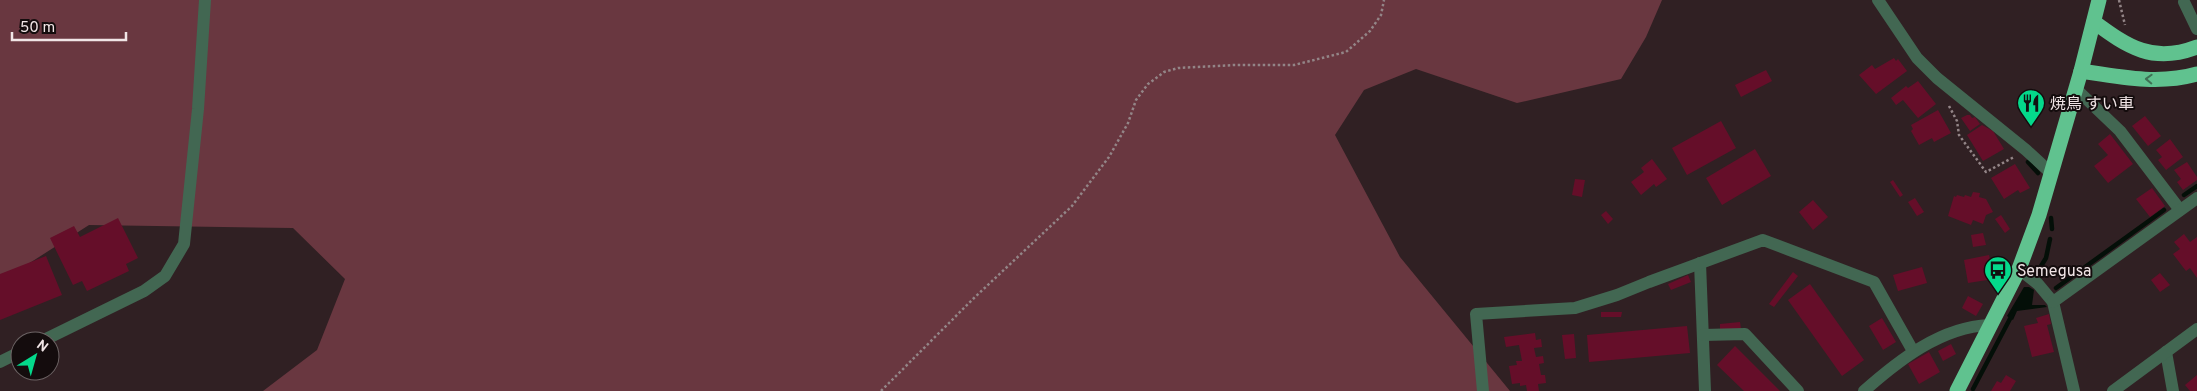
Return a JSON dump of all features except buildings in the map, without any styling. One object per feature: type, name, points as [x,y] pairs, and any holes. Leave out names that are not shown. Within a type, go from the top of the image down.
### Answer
[{"type":"highway","points":[[1957,391],[2018,269],[2039,216],[2081,71],[2099,0]]},
{"type":"highway","points":[[2094,22],[2120,41],[2142,52],[2168,55],[2197,47]]},
{"type":"highway","points":[[2081,71],[2150,80],[2182,78],[2197,74]]},
{"type":"street","points":[[60,332],[144,291],[165,276],[184,244],[198,109],[205,0]]},
{"type":"street","points":[[1878,0],[1917,58],[1937,78],[2026,150],[2050,173]]},
{"type":"street","points":[[2184,2],[2197,29]]},
{"type":"street","points":[[2076,89],[2120,131],[2180,210]]},
{"type":"street","points":[[2053,302],[2197,198]]},
{"type":"street","points":[[1483,391],[1476,314],[1575,308],[1617,295],[1764,240],[1874,282],[1914,351]]},
{"type":"street","points":[[1700,264],[1705,391]]},
{"type":"street","points":[[2018,269],[2038,284],[2053,302],[2074,391]]},
{"type":"street","points":[[1864,391],[1896,363],[1914,351],[1973,326],[1989,325]]},
{"type":"street","points":[[2113,391],[2197,329]]},
{"type":"street","points":[[1703,335],[1745,334],[1798,391]]},
{"type":"street","points":[[2166,352],[2173,391]]},
{"type":"path","points":[[881,391],[974,298],[1072,206],[1109,157],[1128,123],[1136,100],[1148,84],[1164,72],[1178,68],[1294,65],[1346,52],[1370,31],[1382,15],[1384,0]]},
{"type":"path","points":[[2118,0],[2126,29]]},
{"type":"path","points":[[1947,100],[1957,120],[1959,135],[1986,172],[2026,150]]},
{"type":"shaded area","points":[[0,0],[1662,0],[1646,37],[1621,79],[1517,103],[1416,69],[1364,90],[1335,135],[1400,257],[1510,391],[263,391],[317,350],[345,279],[293,228],[89,225],[0,282]]},
{"type":"shaded area","points":[[2024,287],[2034,290],[2032,305],[2045,305],[2047,307],[2017,311],[2013,320],[2007,316]]},
{"type":"waterway","points":[[2028,162],[2038,173]]},
{"type":"waterway","points":[[2184,195],[2197,186]]},
{"type":"waterway","points":[[2056,288],[2164,210]]},
{"type":"waterway","points":[[2051,218],[2052,229]]},
{"type":"waterway","points":[[2038,271],[2046,258],[2050,239]]},
{"type":"waterway","points":[[1973,389],[2012,315]]},
{"type":"place","name":"焼鳥 すい車","points":[[2031,127]]},
{"type":"place","name":"Semegusa","points":[[1998,294]]}]
